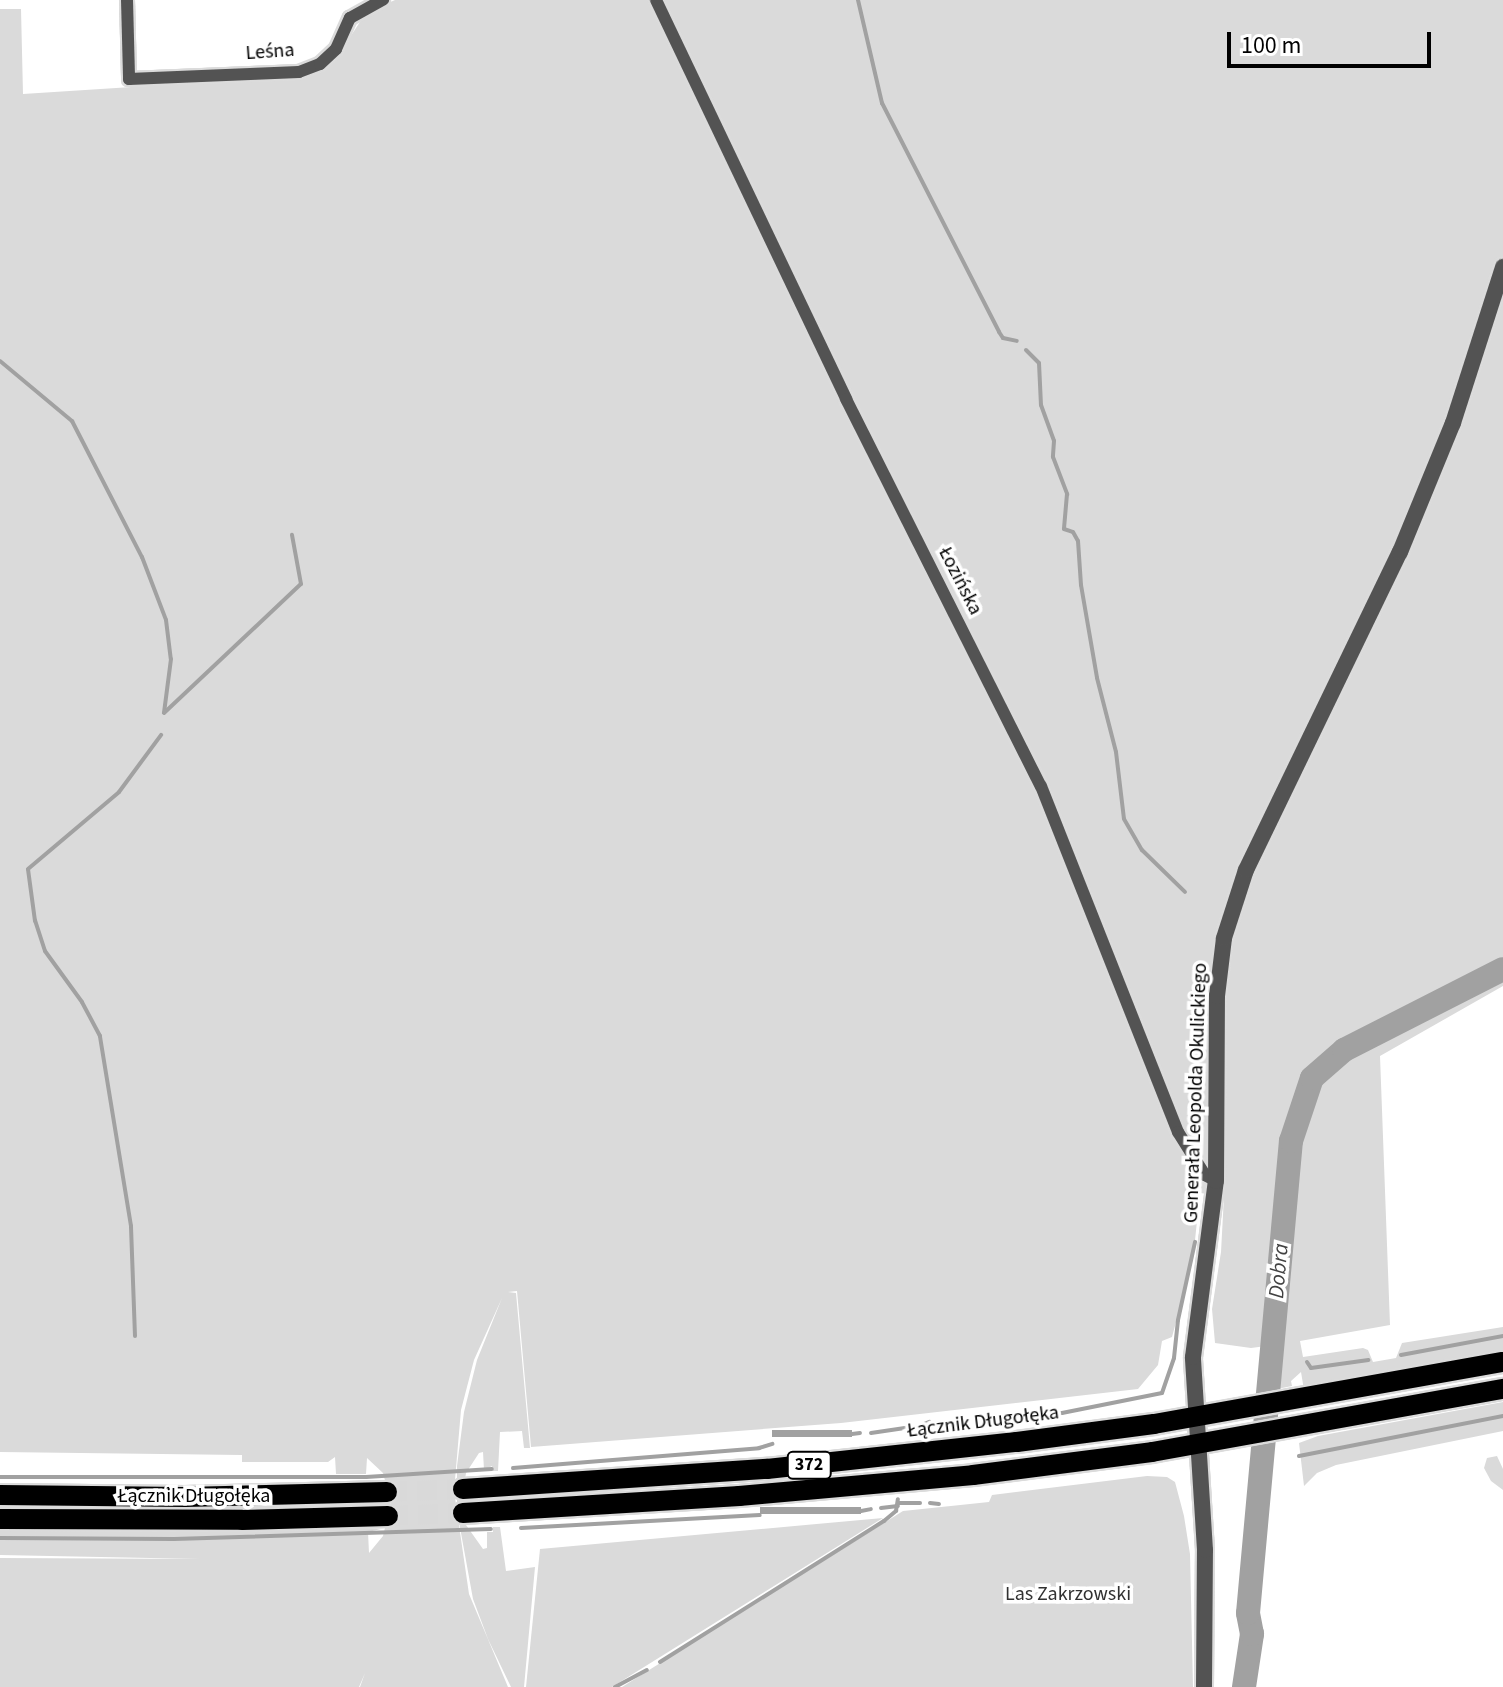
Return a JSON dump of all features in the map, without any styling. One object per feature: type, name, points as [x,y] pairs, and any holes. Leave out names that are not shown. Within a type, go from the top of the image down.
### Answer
[{"type":"main road","name":"Łącznik Długołęka","points":[[463,1489],[838,1463],[1194,1417],[1503,1362]]},
{"type":"main road","name":"372","points":[[463,1513],[914,1481],[1196,1443],[1503,1389]]},
{"type":"main road","name":"Łącznik Długołęka","points":[[0,1495],[185,1497],[387,1492]]},
{"type":"main road","name":"Łącznik Długołęka","points":[[0,1519],[242,1520],[388,1516]]},
{"type":"street","name":"Leśna","points":[[127,0],[129,79],[299,72],[320,64],[336,49],[350,18],[383,0]]},
{"type":"street","name":"Łozińska","points":[[656,0],[846,399],[1041,786],[1178,1132],[1205,1175],[1216,1181]]},
{"type":"street","name":"Generała Leopolda Okulickiego","points":[[1204,1687],[1205,1550],[1194,1417],[1194,1342],[1211,1239],[1216,1181],[1218,963],[1234,899],[1400,552],[1453,423],[1503,267]]},
{"type":"green space","points":[[395,0],[1503,0],[1503,986],[1380,1056],[1390,1325],[1300,1341],[1303,1357],[1363,1348],[1368,1350],[1373,1362],[1396,1358],[1402,1343],[1503,1327],[1503,1354],[1304,1390],[1301,1372],[1291,1381],[1292,1386],[1272,1390],[1274,1345],[1251,1348],[1215,1343],[1212,1309],[1221,1252],[1224,1196],[1200,1193],[1193,1259],[1172,1337],[1162,1341],[1158,1365],[1138,1389],[841,1423],[531,1447],[517,1291],[508,1292],[516,1293],[530,1448],[524,1448],[522,1431],[500,1432],[498,1471],[493,1471],[492,1466],[484,1470],[483,1452],[479,1453],[466,1473],[461,1505],[466,1525],[483,1549],[487,1548],[487,1532],[493,1532],[493,1527],[500,1527],[506,1571],[535,1567],[524,1687],[511,1687],[488,1639],[473,1599],[457,1511],[457,1466],[464,1412],[477,1360],[502,1298],[474,1360],[461,1410],[454,1491],[469,1594],[508,1687],[360,1687],[365,1673],[359,1687],[0,1687],[0,1558],[201,1559],[0,1555],[0,1530],[381,1529],[368,1532],[369,1553],[383,1536],[391,1503],[383,1473],[367,1458],[366,1474],[336,1474],[335,1457],[328,1462],[242,1462],[242,1455],[0,1452],[0,9],[21,9],[23,94],[304,76],[336,58],[366,13]]},
{"type":"green space","points":[[1503,1402],[1503,1431],[1336,1465],[1317,1473],[1304,1486],[1299,1443],[1318,1436]]},
{"type":"green space","points":[[1497,1456],[1503,1469],[1503,1490],[1491,1481],[1484,1468],[1487,1458]]},
{"type":"green space","name":"Las Zakrzowski","points":[[1147,1476],[1167,1477],[1175,1482],[1184,1516],[1190,1554],[1193,1687],[622,1687],[903,1511],[989,1502],[992,1495]]},
{"type":"green space","points":[[883,1518],[612,1687],[526,1687],[540,1549]]},
{"type":"shaded area","points":[[772,1430],[852,1430],[852,1437],[772,1437]]},
{"type":"shaded area","points":[[760,1507],[861,1507],[861,1514],[760,1514]]},
{"type":"waterway","points":[[858,0],[882,103],[999,332],[1003,338],[1017,341]]},
{"type":"waterway","points":[[1026,350],[1039,363],[1041,405],[1054,441],[1053,457],[1067,494],[1064,529],[1073,532],[1078,541],[1081,585],[1097,678],[1116,752],[1124,819],[1142,850],[1185,892]]},
{"type":"waterway","points":[[0,361],[72,421],[142,557],[166,620],[171,659],[164,713]]},
{"type":"waterway","points":[[164,713],[301,584],[292,535]]},
{"type":"waterway","points":[[135,1336],[131,1226],[100,1036],[82,1002],[45,951],[35,921],[28,869],[119,792],[161,735]]},
{"type":"waterway","name":"Dobra","points":[[1244,1687],[1252,1634],[1248,1613],[1291,1141],[1312,1078],[1344,1050],[1503,969]]},
{"type":"waterway","points":[[979,1420],[1062,1413],[1162,1393],[1174,1358],[1178,1320],[1195,1242]]},
{"type":"waterway","points":[[1401,1355],[1503,1336]]},
{"type":"waterway","points":[[1307,1362],[1311,1368],[1368,1360]]},
{"type":"waterway","points":[[1299,1456],[1503,1416]]},
{"type":"waterway","points":[[921,1425],[929,1422]]},
{"type":"waterway","points":[[871,1433],[912,1427]]},
{"type":"waterway","points":[[852,1434],[860,1433]]},
{"type":"waterway","points":[[513,1468],[759,1448],[772,1444]]},
{"type":"waterway","points":[[0,1477],[366,1477],[492,1469]]},
{"type":"waterway","points":[[660,1662],[884,1521],[896,1511],[898,1499]]},
{"type":"waterway","points":[[899,1503],[920,1503]]},
{"type":"waterway","points":[[930,1503],[939,1504]]},
{"type":"waterway","points":[[881,1508],[898,1506]]},
{"type":"waterway","points":[[861,1511],[871,1509]]},
{"type":"waterway","points":[[521,1528],[760,1515]]},
{"type":"waterway","points":[[0,1538],[174,1539],[491,1529]]},
{"type":"waterway","points":[[615,1687],[647,1670]]},
{"type":"tunnel","points":[[387,1492],[463,1489]]},
{"type":"tunnel","points":[[388,1516],[463,1513]]}]
